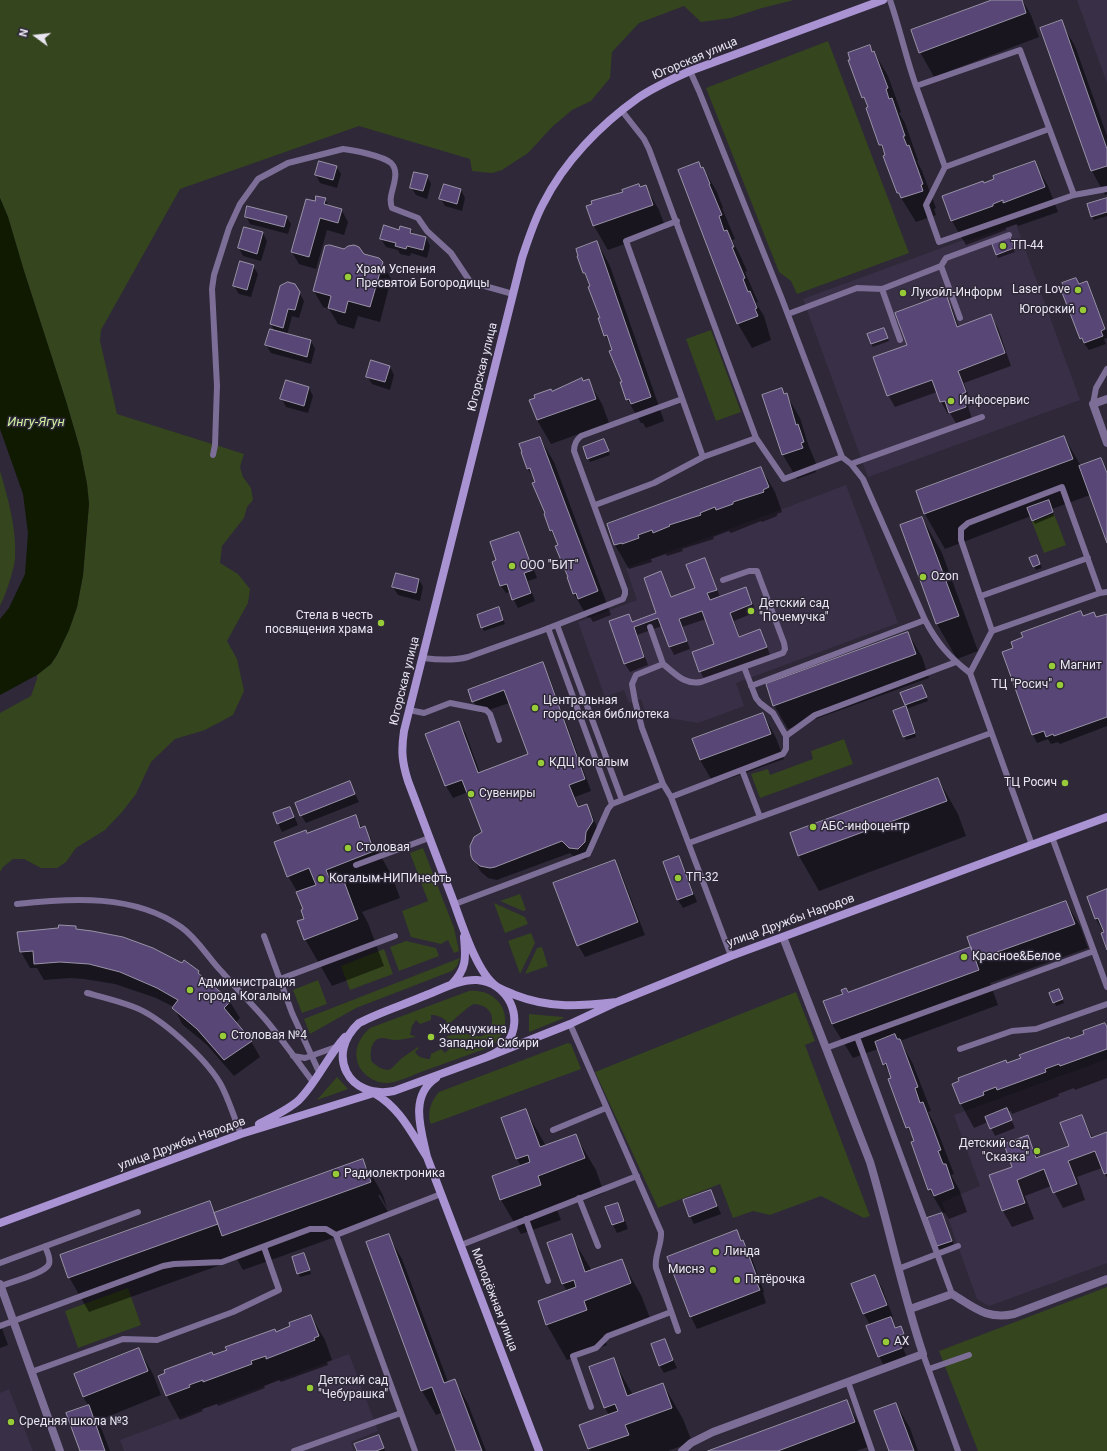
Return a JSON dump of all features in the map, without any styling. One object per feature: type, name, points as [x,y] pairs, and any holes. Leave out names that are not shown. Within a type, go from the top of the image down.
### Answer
[{"type":"main road","name":"Югорская улица","points":[[464,928],[408,781],[402,758],[402,742],[522,258],[530,233],[543,204],[552,187],[582,148],[622,111],[654,88],[690,71],[884,0]]},
{"type":"main road","name":"улица Дружбы Народов","points":[[0,1223],[241,1134],[374,1093],[394,1091],[444,1073],[570,1024],[617,1002],[731,956],[1107,817]]},
{"type":"main road","name":"улица Дружбы Народов","points":[[464,928],[482,969],[496,986],[507,996],[512,1006],[514,1016],[514,1026],[506,1045],[496,1053],[487,1057]]},
{"type":"main road","points":[[450,987],[458,978],[466,962],[464,928]]},
{"type":"main road","points":[[241,1134],[278,1114],[298,1101],[336,1048],[359,1023],[368,1018],[469,980],[486,982],[522,998],[547,1004],[576,1006],[617,1002]]},
{"type":"main road","points":[[352,1029],[346,1038],[342,1058],[344,1067],[349,1076],[364,1090],[374,1093],[390,1103],[397,1111],[427,1157]]},
{"type":"main road","points":[[427,1157],[419,1117],[420,1101],[424,1089],[432,1080],[444,1073]]},
{"type":"main road","name":"Молодёжная улица","points":[[427,1157],[539,1451]]},
{"type":"street","points":[[1107,399],[1093,404],[1107,443]]},
{"type":"street","points":[[682,1451],[691,1443],[712,1432],[923,1354],[898,1269],[870,1162],[783,937]]},
{"type":"street","points":[[910,1309],[952,1294],[984,1313],[1002,1317],[1014,1314],[1107,1279]]},
{"type":"street","points":[[0,1285],[60,1451]]},
{"type":"lane","points":[[890,0],[906,57],[946,167]]},
{"type":"lane","points":[[916,86],[1020,50],[1074,195]]},
{"type":"lane","points":[[690,71],[788,314],[842,458],[851,464],[863,479],[925,620],[935,639],[943,650],[970,672],[1032,845]]},
{"type":"lane","points":[[622,111],[644,139],[649,148],[756,438],[784,479],[842,458]]},
{"type":"lane","points":[[1049,128],[946,167],[926,205],[939,242],[1074,195],[1107,189]]},
{"type":"lane","points":[[213,456],[215,445],[217,386],[212,306],[214,275],[229,228],[240,204],[258,179],[278,167],[343,149],[384,159],[391,163],[395,170],[395,178],[390,194],[390,203],[392,208],[418,218],[427,231],[451,253],[469,280],[474,283],[513,294]]},
{"type":"lane","points":[[677,221],[626,241],[703,457]]},
{"type":"lane","points":[[788,314],[857,288],[882,289],[941,266],[946,258],[1009,235]]},
{"type":"lane","points":[[941,266],[960,318]]},
{"type":"lane","points":[[882,289],[900,340]]},
{"type":"lane","points":[[1093,404],[1096,388],[1107,369]]},
{"type":"lane","points":[[423,658],[435,660],[457,660],[557,625],[623,599],[625,594],[595,505],[574,451],[574,444],[581,436],[682,399]]},
{"type":"lane","points":[[851,464],[982,417]]},
{"type":"lane","points":[[595,505],[654,483],[703,457],[756,438]]},
{"type":"lane","points":[[970,672],[992,631],[1104,592],[1088,558],[1062,487],[968,523],[961,529],[961,540],[992,631]]},
{"type":"lane","points":[[980,596],[1088,558]]},
{"type":"lane","points":[[650,627],[663,664],[686,682],[701,682],[783,653],[785,649],[784,644],[757,571],[749,571],[724,580]]},
{"type":"lane","points":[[751,686],[925,620]]},
{"type":"lane","points":[[557,625],[622,800]]},
{"type":"lane","points":[[548,628],[612,804]]},
{"type":"lane","points":[[786,736],[815,715],[956,662]]},
{"type":"lane","points":[[663,664],[636,675],[632,684],[642,728],[663,784],[672,797],[731,956]]},
{"type":"lane","points":[[672,797],[783,754],[786,749],[786,736],[773,713],[756,698],[744,667]]},
{"type":"lane","points":[[409,710],[424,713],[450,703],[486,710],[490,714],[499,740]]},
{"type":"lane","points":[[689,843],[992,733]]},
{"type":"lane","points":[[742,770],[760,817]]},
{"type":"lane","points":[[455,904],[588,854],[608,809],[612,804],[663,784]]},
{"type":"lane","points":[[1052,837],[1107,987]]},
{"type":"lane","points":[[356,865],[429,838]]},
{"type":"lane","points":[[17,904],[50,900],[105,901],[126,904],[146,910],[164,917],[182,927],[266,1020],[313,1082]]},
{"type":"lane","points":[[264,936],[292,1013],[319,1072]]},
{"type":"lane","points":[[280,979],[394,936]]},
{"type":"lane","points":[[826,1048],[1094,951]]},
{"type":"lane","points":[[87,993],[143,1011],[182,1040],[220,1083],[241,1134]]},
{"type":"lane","points":[[960,1049],[1012,1031],[1036,1029],[1107,1004]]},
{"type":"lane","points":[[570,1024],[661,1232],[662,1241],[655,1260],[656,1268],[678,1331]]},
{"type":"lane","points":[[857,1037],[952,1294]]},
{"type":"lane","points":[[293,1056],[305,1058],[336,1048]]},
{"type":"lane","points":[[552,1130],[606,1108]]},
{"type":"lane","points":[[461,1245],[637,1176]]},
{"type":"lane","points":[[336,1235],[441,1194]]},
{"type":"lane","points":[[579,1198],[598,1246]]},
{"type":"lane","points":[[0,1263],[138,1212]]},
{"type":"lane","points":[[526,1219],[548,1281]]},
{"type":"lane","points":[[0,1326],[163,1266],[174,1264],[222,1262],[310,1230],[326,1229],[336,1235],[415,1451]]},
{"type":"lane","points":[[0,1285],[44,1270],[50,1262],[50,1257],[45,1246]]},
{"type":"lane","points":[[898,1269],[958,1246]]},
{"type":"lane","points":[[31,1372],[123,1340],[157,1340],[233,1312],[279,1290],[264,1247]]},
{"type":"lane","points":[[591,1407],[573,1356],[596,1348],[608,1336],[671,1312]]},
{"type":"lane","points":[[923,1354],[958,1451]]},
{"type":"lane","points":[[929,1369],[969,1355]]},
{"type":"lane","points":[[848,1382],[872,1451]]},
{"type":"lane","points":[[294,1451],[401,1413]]},
{"type":"shaded area","points":[[1077,0],[1107,0],[1107,83]]},
{"type":"shaded area","points":[[1016,224],[1080,400],[868,477],[803,299],[966,239],[970,240]]},
{"type":"shaded area","name":"Детский сад \"Почемучка\"","points":[[846,485],[898,623],[736,683],[744,706],[698,723],[646,714],[641,699],[629,703],[624,690],[605,697],[578,622],[637,600],[626,568]]},
{"type":"shaded area","name":"Детский сад \"Сказка\"","points":[[1107,1059],[1107,1263],[989,1306],[977,1299],[942,1202],[980,1186],[954,1115]]},
{"type":"shaded area","name":"Детский сад \"Чебурашка\"","points":[[349,1354],[378,1431],[351,1442],[354,1451],[124,1451],[120,1440]]},
{"type":"shaded area","name":"Средняя школа №3","points":[[9,1389],[33,1451],[0,1451],[0,1393]]},
{"type":"green space","points":[[0,0],[794,0],[731,18],[701,22],[684,6],[639,23],[612,52],[610,78],[591,101],[572,110],[552,127],[528,153],[502,170],[492,173],[472,171],[470,159],[359,126],[180,189],[101,330],[100,341],[117,414],[244,454],[240,467],[243,477],[251,488],[253,500],[247,507],[244,518],[222,546],[220,563],[238,574],[250,589],[248,603],[227,641],[237,659],[244,691],[233,715],[205,730],[175,739],[151,762],[136,794],[122,812],[105,830],[76,848],[66,862],[57,868],[41,868],[24,859],[13,859],[3,867],[0,872],[0,713],[31,696],[37,675],[51,664],[69,630],[77,607],[83,575],[89,504],[87,484],[80,449],[8,217],[0,198]]},
{"type":"green space","points":[[828,41],[909,253],[797,294],[791,281],[779,272],[706,88]]},
{"type":"green space","points":[[711,330],[741,412],[716,421],[686,339]]},
{"type":"green space","points":[[0,471],[15,537],[15,559],[7,590],[0,606]]},
{"type":"green space","points":[[1054,514],[1066,545],[1044,553],[1032,522]]},
{"type":"green space","points":[[844,739],[853,764],[760,798],[751,774],[768,769],[770,775],[813,759],[811,751]]},
{"type":"green space","points":[[423,848],[454,928],[459,951],[454,953],[448,940],[441,944],[411,937],[402,911],[428,901],[410,853]]},
{"type":"green space","points":[[520,894],[526,910],[523,911],[500,901]]},
{"type":"green space","points":[[494,903],[525,917],[528,924],[505,933]]},
{"type":"green space","points":[[531,933],[535,943],[520,974],[508,941]]},
{"type":"green space","points":[[406,941],[436,948],[439,956],[399,971],[390,947]]},
{"type":"green space","points":[[542,947],[548,966],[525,974],[537,948]]},
{"type":"green space","points":[[384,949],[393,974],[350,990],[341,966]]},
{"type":"green space","points":[[460,958],[457,966],[452,971],[356,1008],[310,1034],[304,1019]]},
{"type":"green space","points":[[318,980],[327,1004],[302,1013],[293,990]]},
{"type":"green space","points":[[469,991],[481,992],[491,996],[499,1002],[504,1010],[505,1020],[504,1029],[499,1039],[490,1047],[390,1083],[381,1083],[372,1079],[364,1073],[358,1064],[356,1055],[357,1046],[361,1038],[370,1028]],"holes":[[[475,1004],[486,1008],[492,1017],[491,1026],[482,1036],[466,1034],[447,1036],[447,1038],[453,1039],[449,1049],[445,1053],[441,1049],[431,1054],[430,1059],[426,1059],[416,1054],[415,1052],[419,1048],[418,1047],[402,1058],[391,1069],[387,1070],[380,1068],[372,1062],[371,1051],[373,1043],[378,1039],[384,1038],[398,1040],[415,1037],[410,1035],[412,1026],[416,1020],[420,1024],[431,1020],[431,1015],[435,1015],[445,1020],[447,1022],[443,1026],[444,1027],[468,1007]]]},
{"type":"green space","points":[[796,992],[815,1041],[805,1045],[870,1216],[864,1218],[821,1196],[770,1215],[753,1211],[733,1218],[720,1184],[658,1208],[595,1072]]},
{"type":"green space","points":[[529,1014],[563,1017],[564,1018],[529,1032]]},
{"type":"green space","points":[[568,1043],[571,1044],[581,1069],[431,1124],[429,1115],[430,1107],[439,1092]]},
{"type":"green space","points":[[337,1077],[348,1089],[317,1100]]},
{"type":"green space","points":[[1107,1287],[1107,1451],[978,1451],[939,1351]]},
{"type":"green space","points":[[128,1288],[141,1325],[78,1348],[65,1311]]},
{"type":"water","name":"Ингу-Ягун","points":[[0,198],[8,217],[80,449],[87,484],[89,504],[83,575],[77,607],[69,630],[51,664],[37,675],[0,695],[0,619],[9,608],[25,574],[28,533],[23,494],[0,429]]},
{"type":"building","points":[[992,0],[1022,0],[1026,13],[919,53],[911,30]]},
{"type":"building","points":[[1062,20],[1107,149],[1107,166],[1091,171],[1040,28]]},
{"type":"building","points":[[870,45],[872,52],[874,51],[888,88],[886,89],[889,99],[892,98],[905,136],[903,136],[907,146],[909,145],[923,184],[921,185],[923,191],[901,198],[899,193],[897,193],[883,156],[885,155],[882,145],[879,145],[866,108],[868,107],[864,97],[862,98],[848,60],[850,60],[848,53]]},
{"type":"building","points":[[319,161],[337,166],[333,180],[315,175]]},
{"type":"building","points":[[1035,161],[1045,187],[1003,203],[1003,200],[993,204],[993,206],[951,221],[942,196],[983,181],[984,183],[994,179],[993,176]]},
{"type":"building","points":[[699,162],[701,168],[703,167],[722,215],[719,216],[724,231],[727,230],[734,247],[732,247],[745,278],[743,279],[748,292],[750,291],[757,308],[755,309],[758,316],[737,324],[678,170]]},
{"type":"building","points":[[414,172],[428,175],[423,191],[410,188]]},
{"type":"building","points":[[444,184],[461,189],[457,204],[439,199]]},
{"type":"building","points":[[639,184],[640,187],[646,185],[653,205],[593,226],[586,206],[592,204],[591,201],[623,192],[622,190]]},
{"type":"building","points":[[316,196],[326,198],[324,204],[342,209],[338,223],[320,218],[309,257],[291,252],[306,199],[315,201]]},
{"type":"building","points":[[1107,198],[1107,212],[1091,217],[1087,204]]},
{"type":"building","points":[[247,206],[287,216],[284,227],[245,217]]},
{"type":"building","points":[[384,225],[399,230],[400,226],[411,229],[410,233],[426,237],[423,250],[407,246],[406,249],[395,246],[396,243],[380,239]]},
{"type":"building","points":[[244,227],[263,232],[257,254],[238,248]]},
{"type":"building","name":"ТП-44","points":[[1010,237],[1014,248],[996,255],[992,244]]},
{"type":"building","points":[[597,241],[651,397],[631,404],[629,399],[626,400],[620,382],[622,382],[609,351],[612,350],[607,335],[604,336],[598,318],[600,318],[588,287],[590,286],[585,273],[583,273],[577,256],[576,249]]},
{"type":"building","name":"Храм Успения Пресвятой Богородицы","points":[[330,245],[344,249],[348,246],[354,245],[359,247],[364,254],[379,258],[383,262],[370,307],[348,301],[345,313],[328,308],[331,296],[313,291],[325,246]]},
{"type":"building","points":[[240,261],[254,265],[247,290],[233,286]]},
{"type":"building","name":"Югорский","points":[[1076,278],[1079,284],[1087,281],[1105,329],[1101,331],[1103,336],[1084,343],[1082,338],[1080,339],[1061,290],[1065,289],[1062,283]]},
{"type":"building","points":[[288,282],[295,284],[300,292],[295,310],[288,309],[283,328],[270,324],[280,286]]},
{"type":"building","points":[[946,294],[957,327],[991,314],[1005,353],[958,371],[966,392],[962,394],[966,407],[949,413],[945,401],[940,402],[932,380],[887,396],[873,357],[907,345],[895,313]]},
{"type":"building","points":[[884,328],[888,338],[871,344],[867,334]]},
{"type":"building","points":[[270,329],[311,340],[307,357],[265,345]]},
{"type":"building","points":[[371,360],[390,366],[385,382],[366,377]]},
{"type":"building","points":[[582,378],[583,381],[589,379],[596,399],[537,420],[529,400],[535,398],[534,395],[551,389],[552,391]]},
{"type":"building","points":[[286,380],[309,387],[304,406],[280,399]]},
{"type":"building","points":[[782,388],[784,394],[787,393],[796,425],[798,424],[804,442],[801,443],[803,448],[782,455],[762,395]]},
{"type":"building","points":[[1064,436],[1073,459],[924,514],[916,491]]},
{"type":"building","points":[[540,437],[598,591],[578,599],[576,593],[573,594],[568,577],[555,546],[558,545],[552,530],[550,531],[544,514],[545,513],[532,483],[535,482],[530,468],[527,469],[519,444]]},
{"type":"building","points":[[604,439],[609,451],[587,459],[583,447]]},
{"type":"building","points":[[1101,458],[1107,473],[1107,543],[1079,466]]},
{"type":"building","points":[[761,467],[769,487],[763,490],[764,492],[733,502],[733,504],[716,510],[715,507],[700,513],[701,515],[669,525],[670,526],[653,533],[652,530],[638,535],[639,538],[614,545],[607,524]]},
{"type":"building","points":[[1049,500],[1053,512],[1032,521],[1027,508]]},
{"type":"building","points":[[922,517],[959,616],[936,624],[900,525]]},
{"type":"building","name":"ООО \"БИТ\"","points":[[519,532],[533,570],[524,573],[531,593],[512,600],[507,584],[500,586],[492,562],[496,560],[490,542]]},
{"type":"building","points":[[1037,555],[1040,564],[1033,567],[1029,558]]},
{"type":"building","points":[[705,558],[717,590],[707,593],[710,600],[746,587],[752,604],[730,613],[739,637],[760,629],[767,647],[699,672],[692,652],[714,644],[702,611],[679,619],[687,641],[669,647],[658,618],[634,627],[644,657],[624,664],[609,621],[629,614],[632,622],[656,613],[644,578],[661,571],[671,597],[695,588],[686,565]]},
{"type":"building","points":[[396,573],[419,579],[416,593],[392,587]]},
{"type":"building","points":[[499,607],[503,620],[481,628],[477,615]]},
{"type":"building","name":"ТЦ \"Росич\"","points":[[1081,611],[1083,616],[1094,612],[1096,617],[1107,614],[1107,717],[1054,736],[1053,734],[1046,737],[1044,731],[1032,735],[1002,652],[1013,648],[1011,642],[1023,637],[1021,633]]},
{"type":"building","points":[[908,632],[916,654],[773,706],[766,684]]},
{"type":"building","name":"КДЦ Когалым","points":[[543,662],[585,779],[569,785],[578,807],[587,804],[593,821],[586,832],[585,842],[578,849],[569,848],[562,841],[495,867],[490,868],[480,866],[471,856],[470,846],[474,837],[482,832],[462,780],[445,786],[425,734],[459,721],[478,773],[528,754],[504,690],[472,702],[468,690]]},
{"type":"building","points":[[922,685],[927,697],[905,705],[900,693]]},
{"type":"building","points":[[906,706],[915,733],[903,737],[893,711]]},
{"type":"building","points":[[763,713],[771,734],[700,760],[692,739]]},
{"type":"building","points":[[938,778],[947,801],[798,856],[790,833]]},
{"type":"building","points":[[350,781],[355,794],[300,816],[295,803]]},
{"type":"building","points":[[290,807],[294,817],[277,824],[273,813]]},
{"type":"building","name":"Когалым-НИПИнефть","points":[[356,815],[360,828],[365,826],[374,851],[326,870],[330,880],[342,876],[358,919],[304,940],[297,921],[304,919],[301,910],[303,909],[296,892],[316,885],[309,868],[287,877],[274,842],[306,830],[307,833]]},
{"type":"building","name":"ТП-32","points":[[679,856],[693,894],[677,900],[663,862]]},
{"type":"building","points":[[615,860],[638,922],[577,946],[553,883]]},
{"type":"building","points":[[1107,889],[1107,950],[1101,933],[1104,932],[1098,918],[1095,919],[1087,897]]},
{"type":"building","points":[[1066,901],[1075,924],[975,960],[967,937]]},
{"type":"building","name":"Адмиинистрация города Когалым","points":[[59,925],[76,926],[76,929],[123,937],[153,948],[182,963],[184,960],[199,971],[198,973],[231,1001],[224,1008],[252,1041],[224,1060],[197,1029],[172,1008],[178,1000],[157,988],[120,972],[89,964],[60,962],[34,964],[33,951],[20,952],[17,932],[58,928]]},
{"type":"building","points":[[971,947],[979,970],[832,1024],[823,1001],[843,994],[841,990],[846,988],[848,992]]},
{"type":"building","points":[[1059,989],[1063,999],[1053,1003],[1049,993]]},
{"type":"building","points":[[1105,1023],[1107,1027],[1107,1049],[1060,1066],[1059,1064],[1045,1069],[1046,1072],[997,1090],[996,1087],[983,1092],[984,1095],[960,1104],[952,1084],[959,1081],[958,1078],[1006,1060],[1007,1063],[1021,1058],[1019,1055],[1069,1037],[1070,1039],[1084,1034],[1083,1031]]},
{"type":"building","points":[[895,1034],[897,1039],[900,1039],[918,1087],[915,1088],[920,1103],[923,1102],[941,1150],[938,1151],[943,1164],[946,1164],[954,1188],[934,1196],[931,1189],[928,1190],[911,1142],[914,1141],[909,1127],[906,1128],[888,1079],[891,1078],[886,1063],[883,1065],[875,1042]]},
{"type":"building","points":[[1007,1108],[1012,1120],[990,1129],[985,1117]]},
{"type":"building","points":[[526,1109],[540,1147],[576,1134],[585,1158],[538,1176],[541,1185],[500,1200],[492,1176],[530,1162],[528,1155],[516,1159],[501,1118]]},
{"type":"building","points":[[1082,1115],[1091,1138],[1107,1132],[1107,1173],[1104,1174],[1095,1151],[1068,1161],[1077,1184],[1053,1193],[1044,1169],[1017,1180],[1025,1203],[1002,1211],[989,1175],[1012,1167],[1004,1144],[1028,1135],[1036,1158],[1069,1146],[1060,1123]]},
{"type":"building","points":[[363,1159],[371,1182],[222,1236],[214,1213]]},
{"type":"building","points":[[711,1190],[717,1206],[689,1217],[683,1200]]},
{"type":"building","points":[[210,1201],[218,1224],[68,1278],[60,1255]]},
{"type":"building","points":[[618,1203],[624,1221],[612,1225],[605,1207]]},
{"type":"building","points":[[942,1213],[952,1241],[937,1246],[927,1218]]},
{"type":"building","name":"Миснэ","points":[[737,1230],[741,1241],[743,1240],[758,1280],[756,1281],[760,1290],[690,1317],[667,1257]]},
{"type":"building","points":[[389,1234],[444,1383],[455,1379],[482,1451],[456,1451],[432,1387],[421,1391],[366,1242]]},
{"type":"building","points":[[572,1234],[585,1272],[622,1259],[631,1283],[584,1301],[587,1310],[546,1325],[538,1301],[576,1287],[574,1280],[562,1284],[547,1243]]},
{"type":"building","points":[[304,1253],[310,1270],[297,1274],[292,1257]]},
{"type":"building","points":[[875,1275],[887,1305],[863,1314],[851,1284]]},
{"type":"building","points":[[311,1315],[319,1336],[314,1338],[315,1340],[266,1359],[266,1356],[251,1361],[252,1364],[203,1382],[203,1380],[189,1385],[190,1387],[166,1396],[158,1376],[165,1373],[164,1370],[212,1352],[213,1355],[227,1350],[225,1347],[275,1329],[276,1332],[290,1326],[289,1323]]},
{"type":"building","name":"АХ","points":[[891,1317],[895,1328],[901,1326],[904,1334],[897,1336],[902,1348],[878,1357],[866,1326]]},
{"type":"building","points":[[665,1339],[673,1360],[659,1366],[651,1344]]},
{"type":"building","points":[[139,1348],[148,1371],[83,1397],[74,1374]]},
{"type":"building","points":[[614,1358],[627,1396],[663,1383],[672,1408],[625,1425],[629,1435],[588,1449],[579,1425],[618,1411],[615,1404],[604,1408],[589,1367]]},
{"type":"building","points":[[847,1400],[855,1422],[778,1451],[708,1451]]},
{"type":"building","points":[[896,1403],[914,1451],[889,1451],[874,1411]]},
{"type":"building","points":[[89,1405],[105,1451],[80,1451],[66,1413]]},
{"type":"building","points":[[379,1435],[384,1448],[376,1451],[357,1451],[354,1444]]},
{"type":"place","name":"ТП-44","points":[[1003,246]]},
{"type":"place","name":"Храм Успения Пресвятой Богородицы","points":[[348,277]]},
{"type":"place","name":"Laser Love","points":[[1078,290]]},
{"type":"place","name":"Лукойл-Информ","points":[[903,293]]},
{"type":"place","name":"Югорский","points":[[1083,310]]},
{"type":"place","name":"Инфосервис","points":[[951,401]]},
{"type":"place","name":"ООО \"БИТ\"","points":[[512,566]]},
{"type":"place","name":"Ozon","points":[[923,577]]},
{"type":"place","name":"Детский сад \"Почемучка\"","points":[[751,611]]},
{"type":"place","name":"Стела в честь посвящения храма","points":[[381,623]]},
{"type":"place","name":"Магнит","points":[[1052,666]]},
{"type":"place","name":"ТЦ \"Росич\"","points":[[1060,685]]},
{"type":"place","name":"Центральная городская библиотека","points":[[535,708]]},
{"type":"place","name":"КДЦ Когалым","points":[[541,763]]},
{"type":"place","name":"ТЦ Росич","points":[[1065,783]]},
{"type":"place","name":"Сувениры","points":[[471,794]]},
{"type":"place","name":"АБС-инфоцентр","points":[[813,827]]},
{"type":"place","name":"Столовая","points":[[348,848]]},
{"type":"place","name":"ТП-32","points":[[678,878]]},
{"type":"place","name":"Когалым-НИПИнефть","points":[[321,879]]},
{"type":"place","name":"Красное&Белое","points":[[964,957]]},
{"type":"place","name":"Адмиинистрация города Когалым","points":[[190,990]]},
{"type":"place","name":"Столовая №4","points":[[223,1036]]},
{"type":"place","name":"Жемчужина Западной Сибири","points":[[431,1037]]},
{"type":"place","name":"Детский сад \"Сказка\"","points":[[1037,1151]]},
{"type":"place","name":"Радиолектроника","points":[[336,1174]]},
{"type":"place","name":"Линда","points":[[716,1252]]},
{"type":"place","name":"Миснэ","points":[[713,1270]]},
{"type":"place","name":"Пятёрочка","points":[[737,1280]]},
{"type":"place","name":"АХ","points":[[886,1342]]},
{"type":"place","name":"Детский сад \"Чебурашка\"","points":[[310,1388]]},
{"type":"place","name":"Средняя школа №3","points":[[11,1422]]}]
